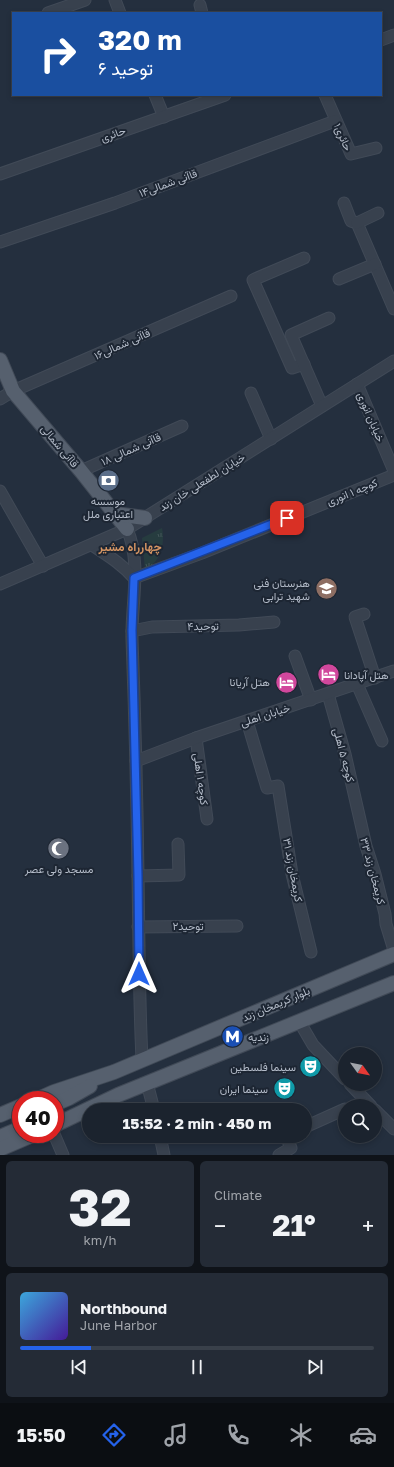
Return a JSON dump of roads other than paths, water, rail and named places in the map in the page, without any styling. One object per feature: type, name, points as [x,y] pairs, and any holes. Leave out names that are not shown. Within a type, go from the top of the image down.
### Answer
[{"type":"main road","name":"قاآنی شمالی","points":[[0,360],[13,391],[127,529]]},
{"type":"main road","points":[[115,514],[145,518]]},
{"type":"main road","name":"بلوار کریمخان زند","points":[[64,1100],[114,1072],[142,1059],[394,954]]},
{"type":"main road","points":[[64,1121],[118,1095],[394,983]]},
{"type":"main road","name":"بلوار کریمخان زند","points":[[57,1091],[114,1072]]},
{"type":"main road","points":[[64,1110],[118,1095]]},
{"type":"main road","points":[[0,1115],[12,1110]]},
{"type":"main road","points":[[0,1127],[12,1122]]},
{"type":"main road","points":[[0,1137],[12,1132]]},
{"type":"main road","points":[[0,1149],[14,1143]]},
{"type":"street","points":[[51,12],[84,0]]},
{"type":"street","points":[[115,0],[120,12]]},
{"type":"street","points":[[382,40],[394,35]]},
{"type":"street","points":[[155,96],[164,116]]},
{"type":"street","name":"حائری","points":[[0,174],[222,96]]},
{"type":"street","name":"حائری۱","points":[[325,96],[335,121],[351,154],[376,148]]},
{"type":"street","name":"قاآنی شمالی۱۴","points":[[0,242],[115,203],[335,121]]},
{"type":"street","points":[[344,203],[351,221],[357,223],[378,214]]},
{"type":"street","points":[[357,223],[394,309]]},
{"type":"street","points":[[304,258],[253,280],[292,368],[304,364]]},
{"type":"street","points":[[339,279],[375,264]]},
{"type":"street","name":"قاآنی شمالی۱۶","points":[[0,399],[13,391],[231,296]]},
{"type":"street","points":[[322,406],[291,335],[328,318]]},
{"type":"street","name":"خیابان لطفعلی خان زند","points":[[0,584],[127,529],[394,361]]},
{"type":"street","name":"خیابان انوری","points":[[357,384],[394,471]]},
{"type":"street","points":[[251,393],[271,439]]},
{"type":"street","name":"۱۸ قاآنی شمالی","points":[[80,471],[182,426]]},
{"type":"street","name":"کوچه ۱ انوری","points":[[134,578],[202,553],[394,475]]},
{"type":"street","points":[[0,491],[43,566]]},
{"type":"street","points":[[127,529],[132,544],[135,565],[132,630],[142,1059]]},
{"type":"street","points":[[92,545],[127,569],[134,578]]},
{"type":"street","points":[[364,614],[355,617],[375,678]]},
{"type":"street","name":"توحید۴","points":[[132,630],[152,627],[239,625],[274,622]]},
{"type":"street","points":[[295,656],[311,700]]},
{"type":"street","name":"خیابان اهلی","points":[[136,761],[196,738],[394,671]]},
{"type":"street","points":[[357,684],[382,741]]},
{"type":"street","name":"کوچه ۵ اهلی","points":[[328,694],[345,754],[359,815]]},
{"type":"street","name":"کریمخان زند ۳۱","points":[[247,721],[267,788],[278,786],[292,874],[311,952]]},
{"type":"street","name":"کوچه ۱ اهلی","points":[[196,738],[207,819]]},
{"type":"street","name":"کریمخان زند ۳۳","points":[[359,815],[385,914],[386,924],[394,950]]},
{"type":"street","points":[[138,876],[179,875],[178,844]]},
{"type":"street","name":"توحید۲","points":[[138,927],[186,925],[237,926]]},
{"type":"street","points":[[299,1021],[313,1045],[338,1072]]},
{"type":"street","points":[[147,1083],[152,1103]]},
{"type":"street","points":[[357,1091],[364,1099]]},
{"type":"street","points":[[312,1124],[338,1112]]},
{"type":"street","points":[[382,1117],[394,1129]]},
{"type":"street","points":[[58,1143],[63,1155]]},
{"type":"street","points":[[161,1143],[164,1155]]},
{"type":"street","points":[[279,1155],[291,1148],[289,1143]]},
{"type":"place","name":"موسسه اعتباری ملل","points":[[108,481]]},
{"type":"place","name":"هنرستان فنی شهید ترابی","points":[[326,589]]},
{"type":"place","name":"هتل آپادانا","points":[[328,675]]},
{"type":"place","name":"هتل آریانا","points":[[286,682]]},
{"type":"place","name":"مسجد ولی عصر","points":[[59,849]]},
{"type":"place","name":"زندیه","points":[[233,1037]]},
{"type":"place","name":"سینما فلسطین","points":[[311,1067]]},
{"type":"place","name":"سینما ایران","points":[[284,1089]]},
{"type":"district","name":"چهارراه مشیر","points":[[130,547]]}]
